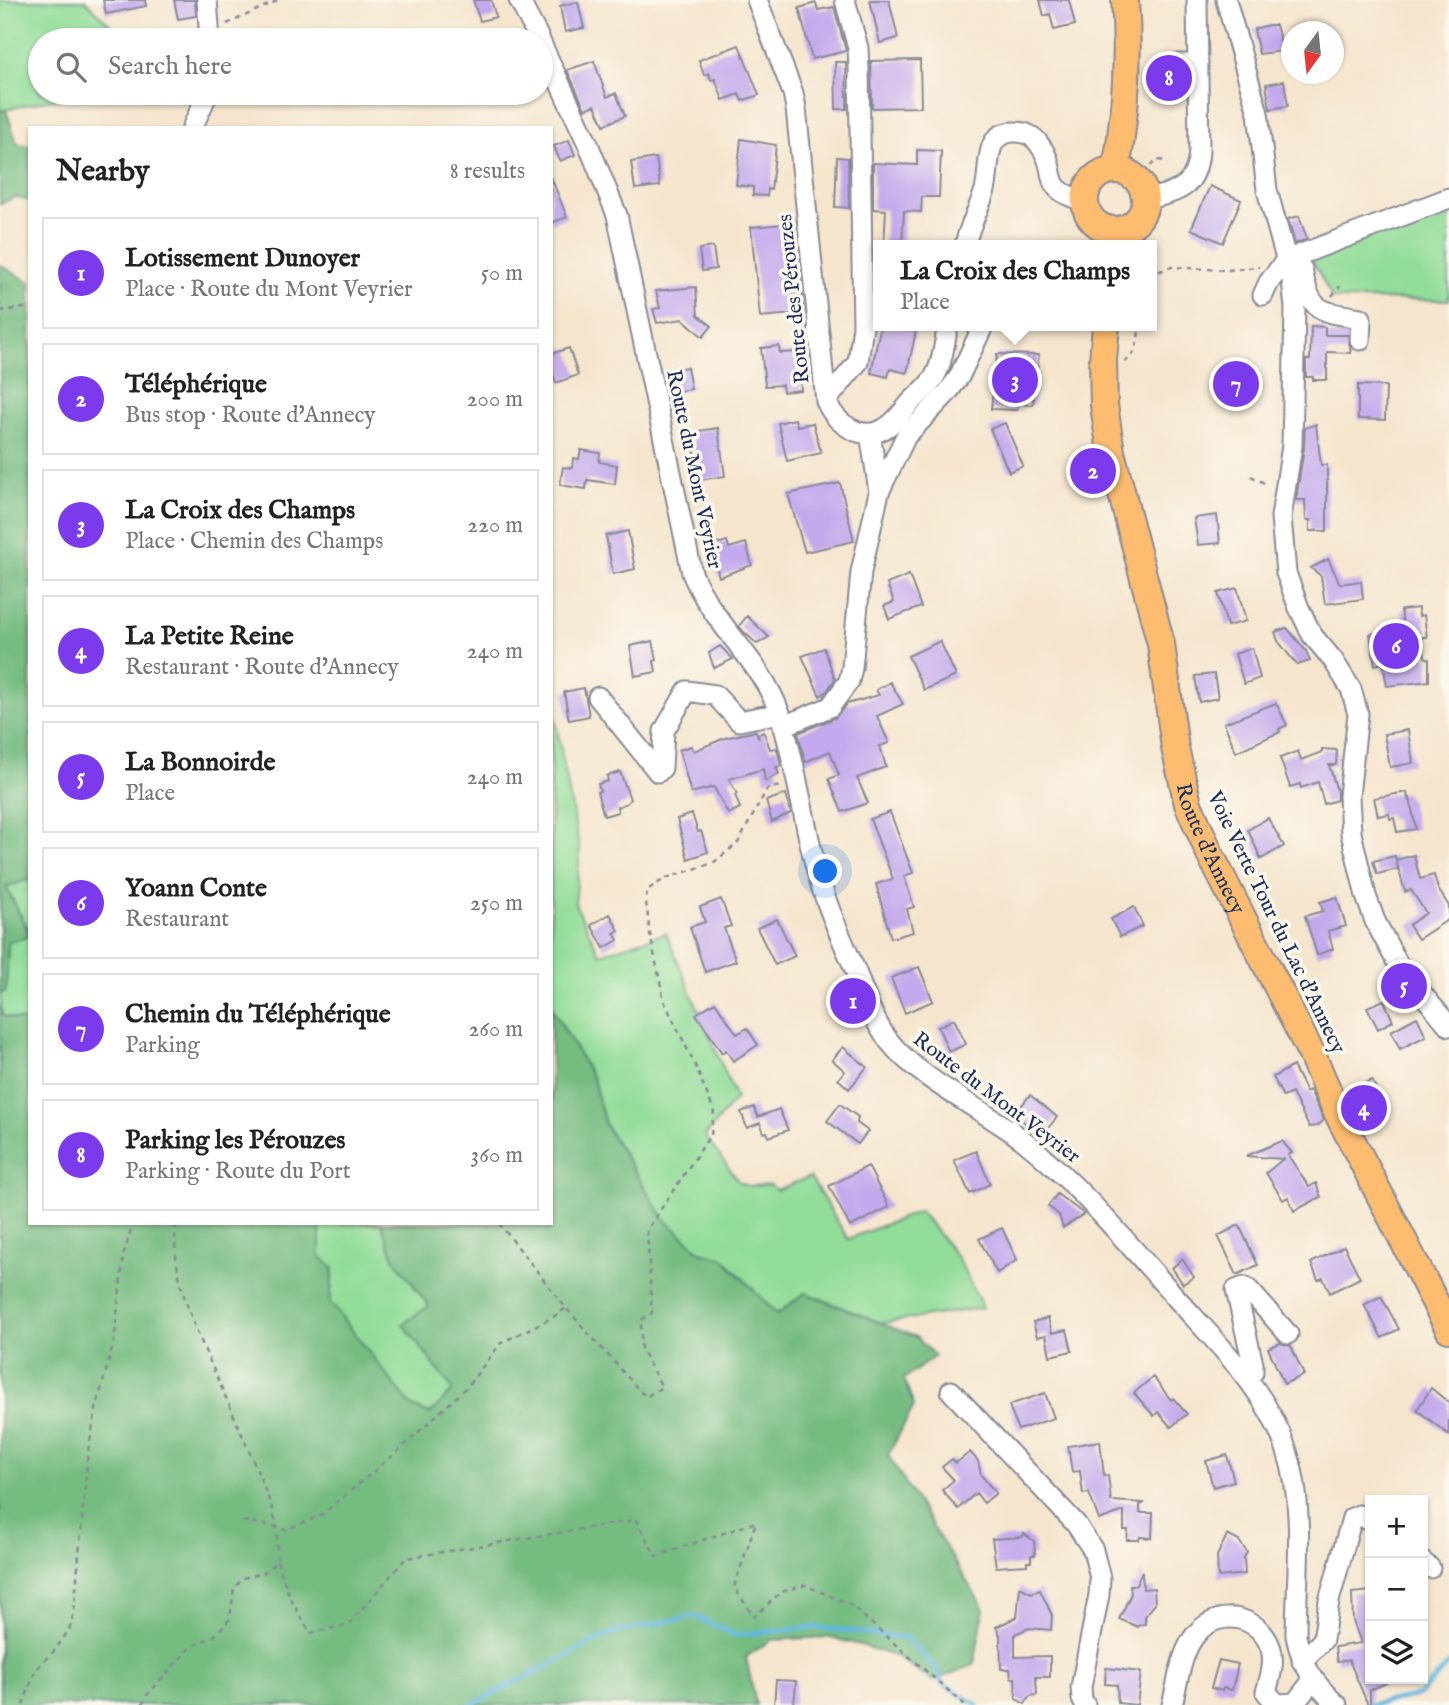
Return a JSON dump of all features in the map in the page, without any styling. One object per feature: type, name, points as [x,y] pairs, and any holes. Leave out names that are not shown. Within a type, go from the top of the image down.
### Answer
[{"type":"main road","points":[[1125,0],[1127,44],[1122,134],[1142,213],[1125,236],[1104,228],[1093,220],[1085,201],[1086,191],[1093,179],[1105,171],[1133,183]]},
{"type":"main road","name":"Route d'Annecy","points":[[1106,331],[1104,405],[1111,452],[1161,645],[1175,748],[1188,804],[1349,1135],[1449,1329]]},
{"type":"street","points":[[207,0],[210,28]]},
{"type":"street","name":"Route du Mont Veyrier","points":[[519,0],[533,28]]},
{"type":"street","name":"Route des Pérouzes","points":[[757,0],[793,93],[796,108],[826,401],[831,413],[839,421],[851,429],[870,433]]},
{"type":"street","points":[[826,401],[859,362],[863,327],[858,48],[845,0]]},
{"type":"street","points":[[1133,183],[1180,190],[1196,173],[1199,151],[1197,0]]},
{"type":"street","points":[[1226,0],[1258,113],[1267,190],[1288,265],[1295,308],[1292,446],[1280,517],[1286,573],[1312,635],[1344,675],[1358,713],[1349,796],[1351,833],[1366,896],[1375,921],[1399,966],[1449,1026]]},
{"type":"street","points":[[1167,64],[1198,64]]},
{"type":"street","name":"Route du Mont Veyrier","points":[[553,69],[617,215],[692,573],[707,606],[765,682],[781,720],[822,888],[873,1013],[891,1045],[913,1065],[1005,1127],[1052,1165],[1094,1205],[1247,1378],[1275,1419],[1288,1453],[1295,1482],[1296,1636],[1302,1661],[1313,1680],[1337,1705]]},
{"type":"street","points":[[193,126],[203,105]]},
{"type":"street","points":[[967,240],[986,184],[989,151],[998,136],[1008,132],[1028,134],[1037,140],[1043,149],[1056,188],[1067,196],[1085,201]]},
{"type":"street","points":[[1263,295],[1269,282],[1288,265],[1449,198]]},
{"type":"street","points":[[1288,265],[1302,269],[1306,291],[1314,305],[1325,312],[1360,318],[1360,340]]},
{"type":"street","points":[[879,492],[870,433],[888,426],[934,379],[947,331]]},
{"type":"street","points":[[598,697],[658,772],[662,768],[664,731],[687,691],[715,695],[738,720],[781,720],[830,707],[851,675],[860,572],[879,492],[906,436],[959,377],[981,331]]},
{"type":"street","points":[[1247,1378],[1253,1372],[1254,1364],[1236,1290],[1244,1287],[1249,1290],[1288,1334]]},
{"type":"street","points":[[951,1391],[1076,1524],[1093,1550],[1100,1578],[1100,1595],[1081,1687],[1085,1705]]},
{"type":"street","points":[[1302,1661],[1323,1640],[1329,1601],[1352,1518],[1359,1515],[1365,1518]]},
{"type":"street","points":[[1172,1705],[1189,1645],[1206,1626],[1228,1617],[1243,1620],[1264,1633],[1272,1650],[1272,1668],[1266,1692],[1277,1704],[1295,1703],[1313,1680]]},
{"type":"path","points":[[226,24],[279,0]]},
{"type":"path","points":[[1133,183],[1156,160],[1168,161]]},
{"type":"path","points":[[1157,274],[1171,267],[1227,270],[1288,265]]},
{"type":"path","points":[[0,311],[28,307]]},
{"type":"path","points":[[1121,363],[1133,356],[1139,331]]},
{"type":"path","points":[[501,1225],[566,1308],[646,1397],[662,1387],[641,1349],[641,1320],[652,1313],[647,1230],[711,1134],[714,1111],[664,1001],[650,933],[647,890],[666,878],[713,863],[738,843],[767,789],[796,775]]},
{"type":"path","points":[[23,1705],[36,1668],[55,1650],[69,1630],[74,1613],[88,1451],[114,1340],[124,1254],[132,1225]]},
{"type":"path","points":[[176,1225],[174,1259],[195,1327],[267,1493],[277,1527],[278,1561],[290,1598],[310,1633],[348,1625],[406,1558],[636,1520],[656,1556],[756,1522],[734,1587],[754,1617],[781,1592],[805,1585],[849,1604],[965,1705]]},
{"type":"path","points":[[243,1521],[285,1530],[320,1516],[395,1454],[467,1387],[501,1343],[566,1308]]},
{"type":"path","points":[[142,1705],[190,1648],[214,1636],[230,1619],[234,1588],[243,1578],[263,1573],[278,1561]]},
{"type":"green space","points":[[0,0],[85,0],[113,28],[28,28],[28,105],[0,111]]},
{"type":"green space","points":[[6,110],[17,143],[28,146],[28,200],[15,197],[0,204],[0,111]]},
{"type":"green space","points":[[1449,210],[1449,300],[1333,299],[1310,256]]},
{"type":"green space","points":[[0,265],[28,281],[28,880],[6,887],[28,937],[8,942],[6,991],[0,994]]},
{"type":"green space","points":[[553,707],[580,851],[575,904],[600,954],[666,933],[736,1098],[705,1136],[739,1182],[748,1186],[771,1185],[776,1190],[810,1177],[848,1239],[920,1211],[957,1257],[983,1308],[881,1323],[805,1293],[777,1314],[722,1257],[702,1253],[665,1220],[605,1124],[593,1079],[553,1009]]},
{"type":"green space","points":[[28,880],[28,928],[6,887]]},
{"type":"green space","points":[[28,937],[28,1022],[2,1016],[0,994],[6,990],[8,942]]},
{"type":"green space","points":[[0,1005],[3,1016],[28,1022],[28,1225],[320,1225],[320,1256],[333,1268],[330,1302],[412,1407],[430,1414],[453,1390],[403,1324],[429,1306],[394,1258],[382,1225],[553,1225],[553,1009],[593,1079],[605,1125],[665,1220],[702,1253],[722,1257],[777,1314],[805,1293],[916,1337],[935,1356],[904,1379],[914,1406],[888,1455],[984,1609],[974,1665],[932,1681],[897,1657],[826,1637],[771,1640],[746,1657],[756,1705],[0,1705]]},
{"type":"green space","points":[[320,1225],[382,1225],[394,1258],[429,1307],[403,1324],[454,1390],[430,1414],[412,1407],[330,1302],[333,1268],[320,1256]]},
{"type":"building","points":[[103,0],[145,0],[146,6],[106,14]]},
{"type":"building","points":[[174,0],[195,0],[196,16],[178,19]]},
{"type":"building","points":[[473,0],[491,0],[496,17],[480,21]]},
{"type":"building","points":[[870,0],[889,0],[898,38],[880,43]]},
{"type":"building","points":[[1040,0],[1069,0],[1075,25],[1054,30],[1050,14],[1044,16]]},
{"type":"building","points":[[578,2],[584,28],[565,32],[560,6]]},
{"type":"building","points":[[816,3],[818,10],[834,7],[846,51],[812,59],[799,8]]},
{"type":"building","points":[[1276,25],[1281,51],[1259,54],[1254,29]]},
{"type":"building","points":[[739,45],[759,95],[742,101],[739,94],[723,100],[715,79],[711,80],[709,73],[704,75],[699,60]]},
{"type":"building","points":[[920,60],[921,107],[872,108],[871,61]]},
{"type":"building","points":[[594,61],[607,97],[616,93],[625,116],[604,125],[595,105],[585,109],[567,70]]},
{"type":"building","points":[[835,62],[846,62],[847,109],[836,109]]},
{"type":"building","points":[[1281,82],[1284,84],[1288,106],[1270,109],[1266,84]]},
{"type":"building","points":[[741,139],[776,145],[771,190],[768,189],[767,196],[753,195],[753,187],[736,185]]},
{"type":"building","points":[[569,140],[575,155],[560,161],[554,146]]},
{"type":"building","points":[[917,150],[941,151],[939,197],[922,197],[921,212],[904,211],[902,240],[884,240],[886,210],[873,209],[873,163],[917,165]]},
{"type":"building","points":[[837,157],[848,158],[849,208],[835,207]]},
{"type":"building","points":[[656,158],[660,186],[635,189],[631,162]]},
{"type":"building","points":[[553,182],[567,217],[553,222]]},
{"type":"building","points":[[1210,186],[1241,200],[1223,243],[1191,229]]},
{"type":"building","points":[[1299,216],[1307,239],[1295,244],[1288,219]]},
{"type":"building","points":[[794,223],[804,313],[760,317],[751,227]]},
{"type":"building","points":[[713,247],[716,269],[702,271],[699,249]]},
{"type":"building","points":[[696,287],[698,315],[712,326],[703,337],[683,319],[657,323],[653,309],[660,308],[656,291]]},
{"type":"building","points":[[1311,326],[1325,327],[1325,335],[1348,335],[1351,353],[1327,352],[1327,380],[1306,377],[1306,360],[1310,360]]},
{"type":"building","points":[[879,331],[916,331],[907,373],[890,369],[888,377],[871,373]]},
{"type":"building","points":[[779,346],[780,353],[797,352],[801,390],[783,392],[782,385],[765,386],[761,348]]},
{"type":"building","points":[[569,348],[578,375],[556,383],[553,375],[553,353]]},
{"type":"building","points":[[997,354],[1039,355],[1033,405],[1018,404],[1017,410],[991,409]]},
{"type":"building","points":[[687,367],[691,389],[674,392],[671,370]]},
{"type":"building","points":[[1358,385],[1386,386],[1385,420],[1358,419]]},
{"type":"building","points":[[795,419],[797,426],[813,423],[821,453],[787,461],[778,423]]},
{"type":"building","points":[[1005,423],[1023,466],[1009,472],[990,429]]},
{"type":"building","points":[[1316,424],[1321,465],[1327,465],[1327,531],[1310,531],[1310,520],[1306,520],[1305,500],[1296,500],[1305,428]]},
{"type":"building","points":[[718,428],[725,476],[699,480],[692,432]]},
{"type":"building","points":[[581,450],[600,453],[599,462],[617,465],[615,484],[587,480],[586,489],[560,485],[563,467],[572,468],[573,458],[579,459]]},
{"type":"building","points":[[840,483],[854,541],[805,552],[788,494]]},
{"type":"building","points":[[1217,515],[1220,543],[1198,545],[1194,518]]},
{"type":"building","points":[[628,531],[635,569],[613,574],[606,536]]},
{"type":"building","points":[[727,541],[729,548],[746,543],[752,565],[719,577],[711,546]]},
{"type":"building","points":[[1328,559],[1340,584],[1361,581],[1363,599],[1325,604],[1321,576],[1311,568]]},
{"type":"building","points":[[909,575],[921,607],[889,619],[884,606],[894,602],[887,584]]},
{"type":"building","points":[[1237,588],[1246,621],[1227,626],[1218,593]]},
{"type":"building","points":[[1418,608],[1419,616],[1424,615],[1427,637],[1422,637],[1425,657],[1429,659],[1429,681],[1387,686],[1383,663],[1375,665],[1370,634],[1383,632],[1383,628],[1403,625],[1401,610]]},
{"type":"building","points":[[747,616],[769,637],[757,644],[743,631],[739,626]]},
{"type":"building","points":[[1287,628],[1306,651],[1310,661],[1297,665],[1278,641],[1275,632]]},
{"type":"building","points":[[653,641],[657,660],[654,661],[656,672],[635,676],[630,646]]},
{"type":"building","points":[[940,641],[956,676],[924,690],[908,656]]},
{"type":"building","points":[[720,646],[733,659],[714,668],[709,653]]},
{"type":"building","points":[[824,648],[835,679],[820,696],[802,656]]},
{"type":"building","points":[[1252,648],[1260,678],[1244,684],[1235,654]]},
{"type":"building","points":[[1214,674],[1218,698],[1199,702],[1195,676]]},
{"type":"building","points":[[890,682],[903,704],[877,716],[889,743],[880,746],[886,767],[857,778],[868,803],[842,812],[829,779],[839,775],[830,751],[805,762],[798,733],[835,718],[847,704],[879,695],[876,690]]},
{"type":"building","points":[[584,688],[589,716],[569,720],[564,692]]},
{"type":"building","points":[[1276,703],[1287,725],[1279,729],[1280,732],[1236,752],[1224,723]]},
{"type":"building","points":[[1408,730],[1413,763],[1390,767],[1384,734]]},
{"type":"building","points":[[756,731],[759,739],[758,734],[764,732],[770,749],[777,748],[781,766],[776,767],[779,774],[765,781],[763,769],[729,779],[737,794],[735,795],[740,808],[728,814],[714,787],[691,793],[679,750],[691,746],[694,751],[725,738]]},
{"type":"building","points":[[1322,749],[1337,750],[1336,765],[1329,765],[1337,800],[1324,804],[1318,782],[1301,788],[1300,784],[1290,787],[1280,758],[1298,751],[1301,760],[1322,752]]},
{"type":"building","points":[[620,772],[630,799],[617,807],[618,812],[604,816],[597,792],[600,791],[598,784],[608,781],[607,776]]},
{"type":"building","points":[[1407,792],[1416,829],[1397,832],[1394,818],[1390,819],[1389,814],[1378,816],[1374,798]]},
{"type":"building","points":[[786,794],[791,813],[772,822],[766,801]]},
{"type":"building","points":[[890,812],[913,873],[904,876],[914,907],[907,909],[913,932],[891,938],[876,884],[893,879],[870,819]]},
{"type":"building","points":[[692,814],[708,852],[688,859],[677,819]]},
{"type":"building","points":[[1268,818],[1284,846],[1261,859],[1248,830]]},
{"type":"building","points":[[1414,855],[1420,879],[1434,875],[1438,889],[1449,906],[1449,919],[1418,939],[1409,925],[1426,913],[1411,890],[1405,892],[1396,860]]},
{"type":"building","points":[[1395,856],[1398,869],[1377,874],[1373,861]]},
{"type":"building","points":[[1337,897],[1346,926],[1328,931],[1333,949],[1317,955],[1305,916],[1323,911],[1320,902]]},
{"type":"building","points":[[721,899],[731,926],[724,928],[736,961],[705,972],[690,927],[705,922],[700,907]]},
{"type":"building","points":[[1134,907],[1143,926],[1120,937],[1111,919]]},
{"type":"building","points":[[610,914],[619,931],[614,933],[618,940],[604,948],[591,925]]},
{"type":"building","points":[[777,919],[795,956],[775,965],[757,928]]},
{"type":"building","points":[[919,967],[933,1001],[905,1013],[891,978]]},
{"type":"building","points":[[1384,1000],[1393,1021],[1378,1029],[1367,1007]]},
{"type":"building","points":[[715,1002],[737,1034],[747,1028],[758,1045],[733,1061],[726,1050],[722,1053],[696,1014]]},
{"type":"building","points":[[1417,1017],[1426,1036],[1400,1049],[1391,1031]]},
{"type":"building","points":[[954,1019],[966,1044],[949,1052],[938,1027]]},
{"type":"building","points":[[843,1047],[867,1067],[849,1089],[838,1079],[845,1071],[832,1060]]},
{"type":"building","points":[[1293,1066],[1306,1092],[1310,1090],[1324,1120],[1317,1126],[1309,1127],[1292,1093],[1283,1097],[1273,1077]]},
{"type":"building","points":[[1372,1080],[1381,1099],[1374,1102],[1379,1111],[1365,1114],[1353,1089]]},
{"type":"building","points":[[1030,1095],[1057,1117],[1041,1137],[1015,1114]]},
{"type":"building","points":[[840,1104],[858,1117],[857,1123],[868,1131],[858,1144],[827,1121]]},
{"type":"building","points":[[754,1107],[758,1117],[779,1109],[788,1130],[769,1137],[760,1123],[747,1128],[741,1112]]},
{"type":"building","points":[[1282,1141],[1292,1153],[1288,1155],[1309,1187],[1316,1183],[1321,1197],[1294,1211],[1288,1197],[1283,1200],[1266,1173],[1283,1159],[1246,1156]]},
{"type":"building","points":[[976,1151],[990,1184],[970,1194],[954,1160]]},
{"type":"building","points":[[868,1166],[889,1207],[850,1227],[829,1186]]},
{"type":"building","points":[[1057,1194],[1084,1214],[1063,1228],[1059,1215],[1048,1206]]},
{"type":"building","points":[[1239,1225],[1258,1265],[1237,1275],[1218,1236]]},
{"type":"building","points":[[1002,1228],[1017,1260],[997,1273],[979,1239]]},
{"type":"building","points":[[1344,1246],[1360,1278],[1330,1293],[1323,1278],[1318,1280],[1311,1263]]},
{"type":"building","points":[[1182,1259],[1194,1277],[1183,1284],[1172,1268]]},
{"type":"building","points":[[1381,1296],[1399,1329],[1382,1338],[1364,1305]]},
{"type":"building","points":[[1048,1318],[1052,1333],[1067,1330],[1072,1351],[1050,1356],[1046,1335],[1037,1337],[1033,1322]]},
{"type":"building","points":[[1280,1343],[1291,1346],[1304,1375],[1284,1384],[1268,1348]]},
{"type":"building","points":[[1153,1377],[1171,1400],[1173,1398],[1187,1414],[1171,1427],[1158,1412],[1154,1416],[1134,1393]]},
{"type":"building","points":[[1431,1388],[1449,1403],[1449,1435],[1417,1410]]},
{"type":"building","points":[[1045,1393],[1054,1418],[1018,1430],[1009,1405]]},
{"type":"building","points":[[1100,1441],[1104,1476],[1108,1475],[1111,1501],[1145,1503],[1140,1505],[1140,1513],[1153,1513],[1152,1538],[1127,1540],[1124,1511],[1099,1520],[1089,1493],[1083,1494],[1080,1471],[1072,1472],[1068,1446]]},
{"type":"building","points":[[970,1452],[978,1461],[981,1475],[996,1493],[984,1503],[976,1493],[958,1509],[942,1490],[954,1480],[942,1467],[952,1459],[956,1463]]},
{"type":"building","points":[[1227,1455],[1234,1481],[1213,1487],[1206,1461]]},
{"type":"building","points":[[1024,1534],[1034,1541],[1035,1555],[1031,1555],[1031,1562],[1027,1562],[1027,1565],[996,1567],[992,1539],[1022,1537]]},
{"type":"building","points":[[1227,1535],[1239,1541],[1247,1552],[1244,1558],[1245,1574],[1218,1577],[1217,1556]]},
{"type":"building","points":[[1142,1571],[1143,1589],[1154,1588],[1155,1604],[1145,1616],[1145,1624],[1138,1627],[1119,1619],[1131,1594],[1130,1585],[1136,1585]]},
{"type":"building","points":[[1020,1587],[1031,1593],[1040,1590],[1052,1615],[1051,1630],[1029,1628],[1015,1634],[1015,1657],[1050,1656],[1050,1677],[1036,1677],[1037,1695],[1030,1696],[1025,1704],[1016,1699],[1015,1678],[1011,1678],[1010,1669],[1001,1669],[1000,1635],[996,1627],[1017,1617]]},
{"type":"building","points":[[1365,1592],[1365,1684],[1384,1684],[1370,1690],[1370,1705],[1349,1660],[1337,1662],[1335,1647],[1361,1643],[1353,1621],[1352,1593]]},
{"type":"building","points":[[1219,1660],[1238,1664],[1232,1690],[1211,1688]]},
{"type":"building","points":[[1106,1668],[1141,1672],[1137,1705],[1118,1703],[1117,1685],[1105,1684]]},
{"type":"building","points":[[776,1680],[796,1681],[794,1705],[774,1705]]},
{"type":"waterway","points":[[471,1705],[612,1633],[694,1616],[736,1635],[815,1627],[906,1638],[936,1668],[942,1683],[977,1705]]},
{"type":"waterway","points":[[1368,1705],[1419,1695],[1449,1664]]},
{"type":"place","name":"Parking les Pérouzes","points":[[1169,78]]},
{"type":"place","name":"La Croix des Champs","points":[[1015,380]]},
{"type":"place","name":"Chemin du Téléphérique","points":[[1236,384]]},
{"type":"place","name":"Téléphérique","points":[[1093,471]]},
{"type":"place","name":"Yoann Conte","points":[[1396,646]]},
{"type":"place","name":"La Bonnoirde","points":[[1404,986]]},
{"type":"place","name":"Lotissement Dunoyer","points":[[853,1001]]},
{"type":"place","name":"La Petite Reine","points":[[1364,1108]]}]
